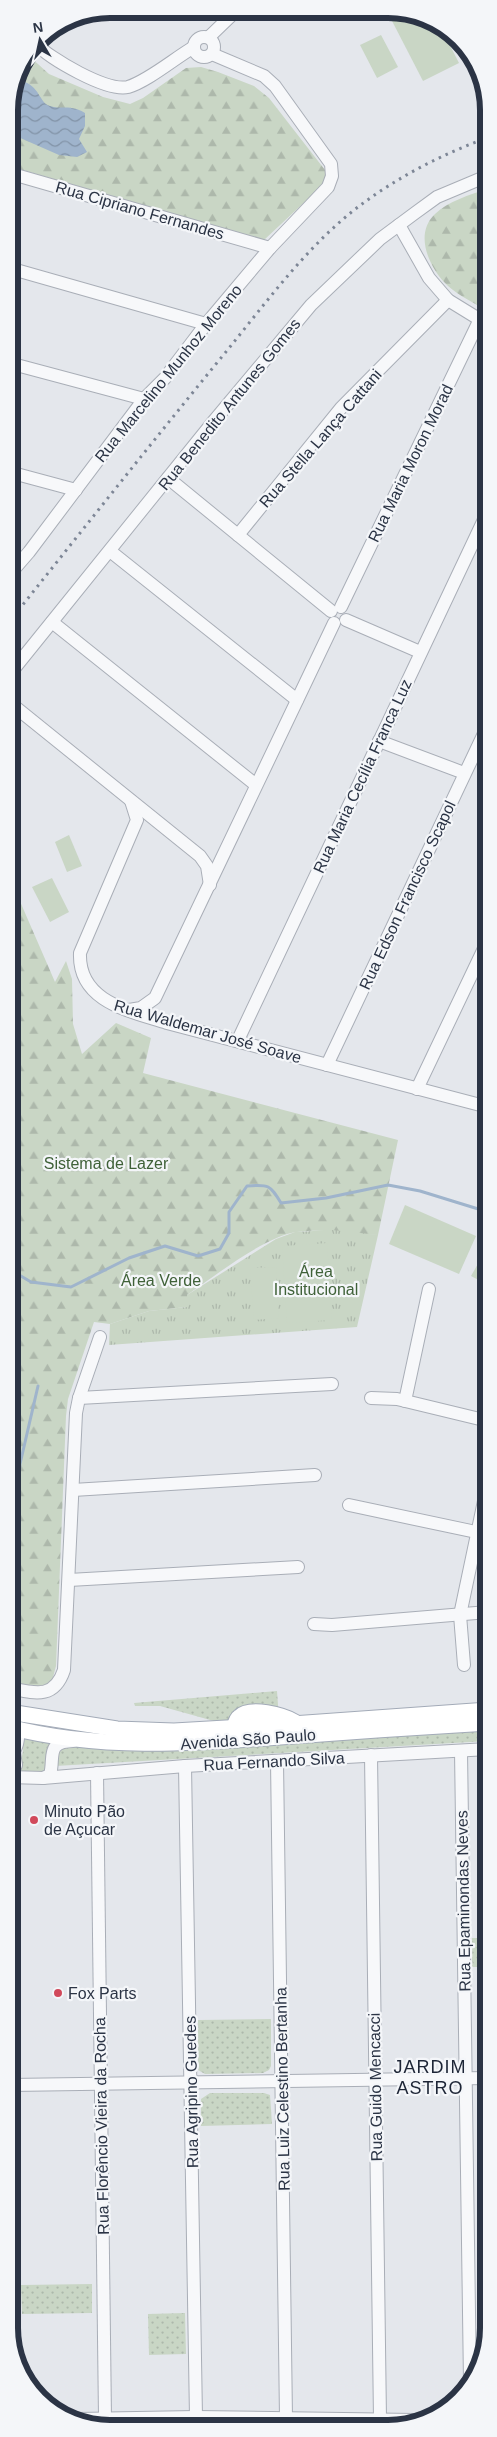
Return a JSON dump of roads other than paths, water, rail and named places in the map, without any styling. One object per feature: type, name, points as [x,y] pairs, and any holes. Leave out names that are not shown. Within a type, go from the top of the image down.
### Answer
[{"type":"main road","name":"Avenida São Paulo","points":[[18,1713],[117,1729],[174,1730],[298,1724],[479,1711]]},
{"type":"main road","name":"Avenida São Paulo","points":[[18,1729],[93,1742],[146,1744],[220,1742],[479,1723]]},
{"type":"street","points":[[41,48],[61,64],[110,86],[126,87],[138,83],[194,46],[198,38],[209,38],[229,18]]},
{"type":"street","points":[[194,46],[196,53],[201,57],[208,57],[212,54],[215,46],[209,38]]},
{"type":"street","name":"Rua Marcelino Munhoz Moreno","points":[[18,562],[76,490],[144,399],[165,378],[206,324],[270,248],[328,187],[332,176],[331,164],[275,86],[264,76],[212,54]]},
{"type":"street","name":"Rua Cipriano Fernandes","points":[[18,176],[270,248]]},
{"type":"street","name":"Rua Benedito Antunes Gomes","points":[[18,665],[280,339],[311,305],[380,239],[399,224],[437,197],[480,179]]},
{"type":"street","points":[[399,224],[429,278],[448,300],[480,319]]},
{"type":"street","points":[[18,271],[206,324]]},
{"type":"street","name":"Rua Stella Lança Cattani","points":[[238,535],[341,408],[448,300]]},
{"type":"street","name":"Rua Maria Moron Morad","points":[[155,998],[338,615],[480,330]]},
{"type":"street","points":[[18,365],[144,399]]},
{"type":"street","points":[[18,474],[76,490]]},
{"type":"street","points":[[168,478],[338,615],[420,652]]},
{"type":"street","name":"Rua Maria Cecília Franca Luz","points":[[238,1040],[480,528]]},
{"type":"street","points":[[110,550],[297,700]]},
{"type":"street","points":[[52,622],[256,784]]},
{"type":"street","points":[[18,709],[200,856],[207,866],[210,885]]},
{"type":"street","points":[[379,741],[464,773]]},
{"type":"street","name":"Rua Edson Francisco Scapol","points":[[327,1066],[480,742]]},
{"type":"street","name":"Rua Waldemar José Soave","points":[[132,801],[137,820],[131,838],[83,942],[80,961],[93,992],[98,998],[127,1010],[167,1022],[327,1066],[480,1105]]},
{"type":"street","points":[[131,838],[141,828],[150,825],[163,826]]},
{"type":"street","points":[[200,856],[211,858],[225,853]]},
{"type":"street","points":[[417,1089],[480,958]]},
{"type":"street","points":[[127,1010],[141,1008],[155,998],[158,1008],[167,1022]]},
{"type":"street","points":[[405,1401],[429,1288]]},
{"type":"street","points":[[18,1689],[48,1692],[57,1684],[64,1670],[72,1490],[79,1398],[100,1337]]},
{"type":"street","points":[[79,1398],[332,1384]]},
{"type":"street","points":[[371,1398],[405,1401],[479,1419]]},
{"type":"street","points":[[72,1490],[315,1475]]},
{"type":"street","points":[[349,1505],[476,1532]]},
{"type":"street","points":[[464,1665],[460,1615],[479,1518]]},
{"type":"street","points":[[69,1580],[298,1568]]},
{"type":"street","points":[[314,1624],[479,1613]]},
{"type":"street","points":[[51,1774],[51,1756],[58,1744],[66,1741],[93,1742]]},
{"type":"street","name":"Rua Fernando Silva","points":[[18,1778],[51,1774],[97,1773],[185,1766],[479,1749]]},
{"type":"street","name":"Rua Epaminondas Neves","points":[[461,1750],[470,2368]]},
{"type":"street","name":"Rua Guido Mencacci","points":[[371,1755],[380,2419]]},
{"type":"street","name":"Rua Luiz Celestino Bertanha","points":[[277,1761],[286,2418]]},
{"type":"street","name":"Rua Agripino Guedes","points":[[185,1766],[196,2417]]},
{"type":"street","name":"Rua Florêncio Vieira da Rocha","points":[[97,1773],[105,2418]]},
{"type":"street","points":[[18,2085],[479,2078]]},
{"type":"street","points":[[96,2418],[196,2417],[394,2419]]},
{"type":"water","points":[[23,82],[32,86],[46,104],[75,109],[85,113],[85,126],[79,139],[87,152],[77,157],[59,155],[18,137],[19,92]]},
{"type":"waterway","points":[[18,1274],[31,1282],[71,1287],[129,1258],[165,1246],[198,1256],[220,1249],[229,1233],[229,1212],[247,1186],[260,1185],[268,1187],[274,1192],[281,1203],[326,1198],[388,1185],[420,1191],[480,1209]]},
{"type":"waterway","points":[[18,1488],[20,1464],[38,1386]]},
{"type":"railway","points":[[18,611],[271,296],[321,239],[339,222],[388,186],[436,159],[480,141]]},
{"type":"place","name":"Minuto Pão de Açucar","points":[[34,1820]]},
{"type":"place","name":"Fox Parts","points":[[58,1993]]},
{"type":"district","name":"JARDIM ASTRO","points":[[430,2077]]},
{"type":"park label","name":"Sistema de Lazer","points":[[106,1163]]},
{"type":"park label","name":"Área Verde","points":[[161,1280]]},
{"type":"park label","name":"Área Institucional","points":[[316,1280]]}]
